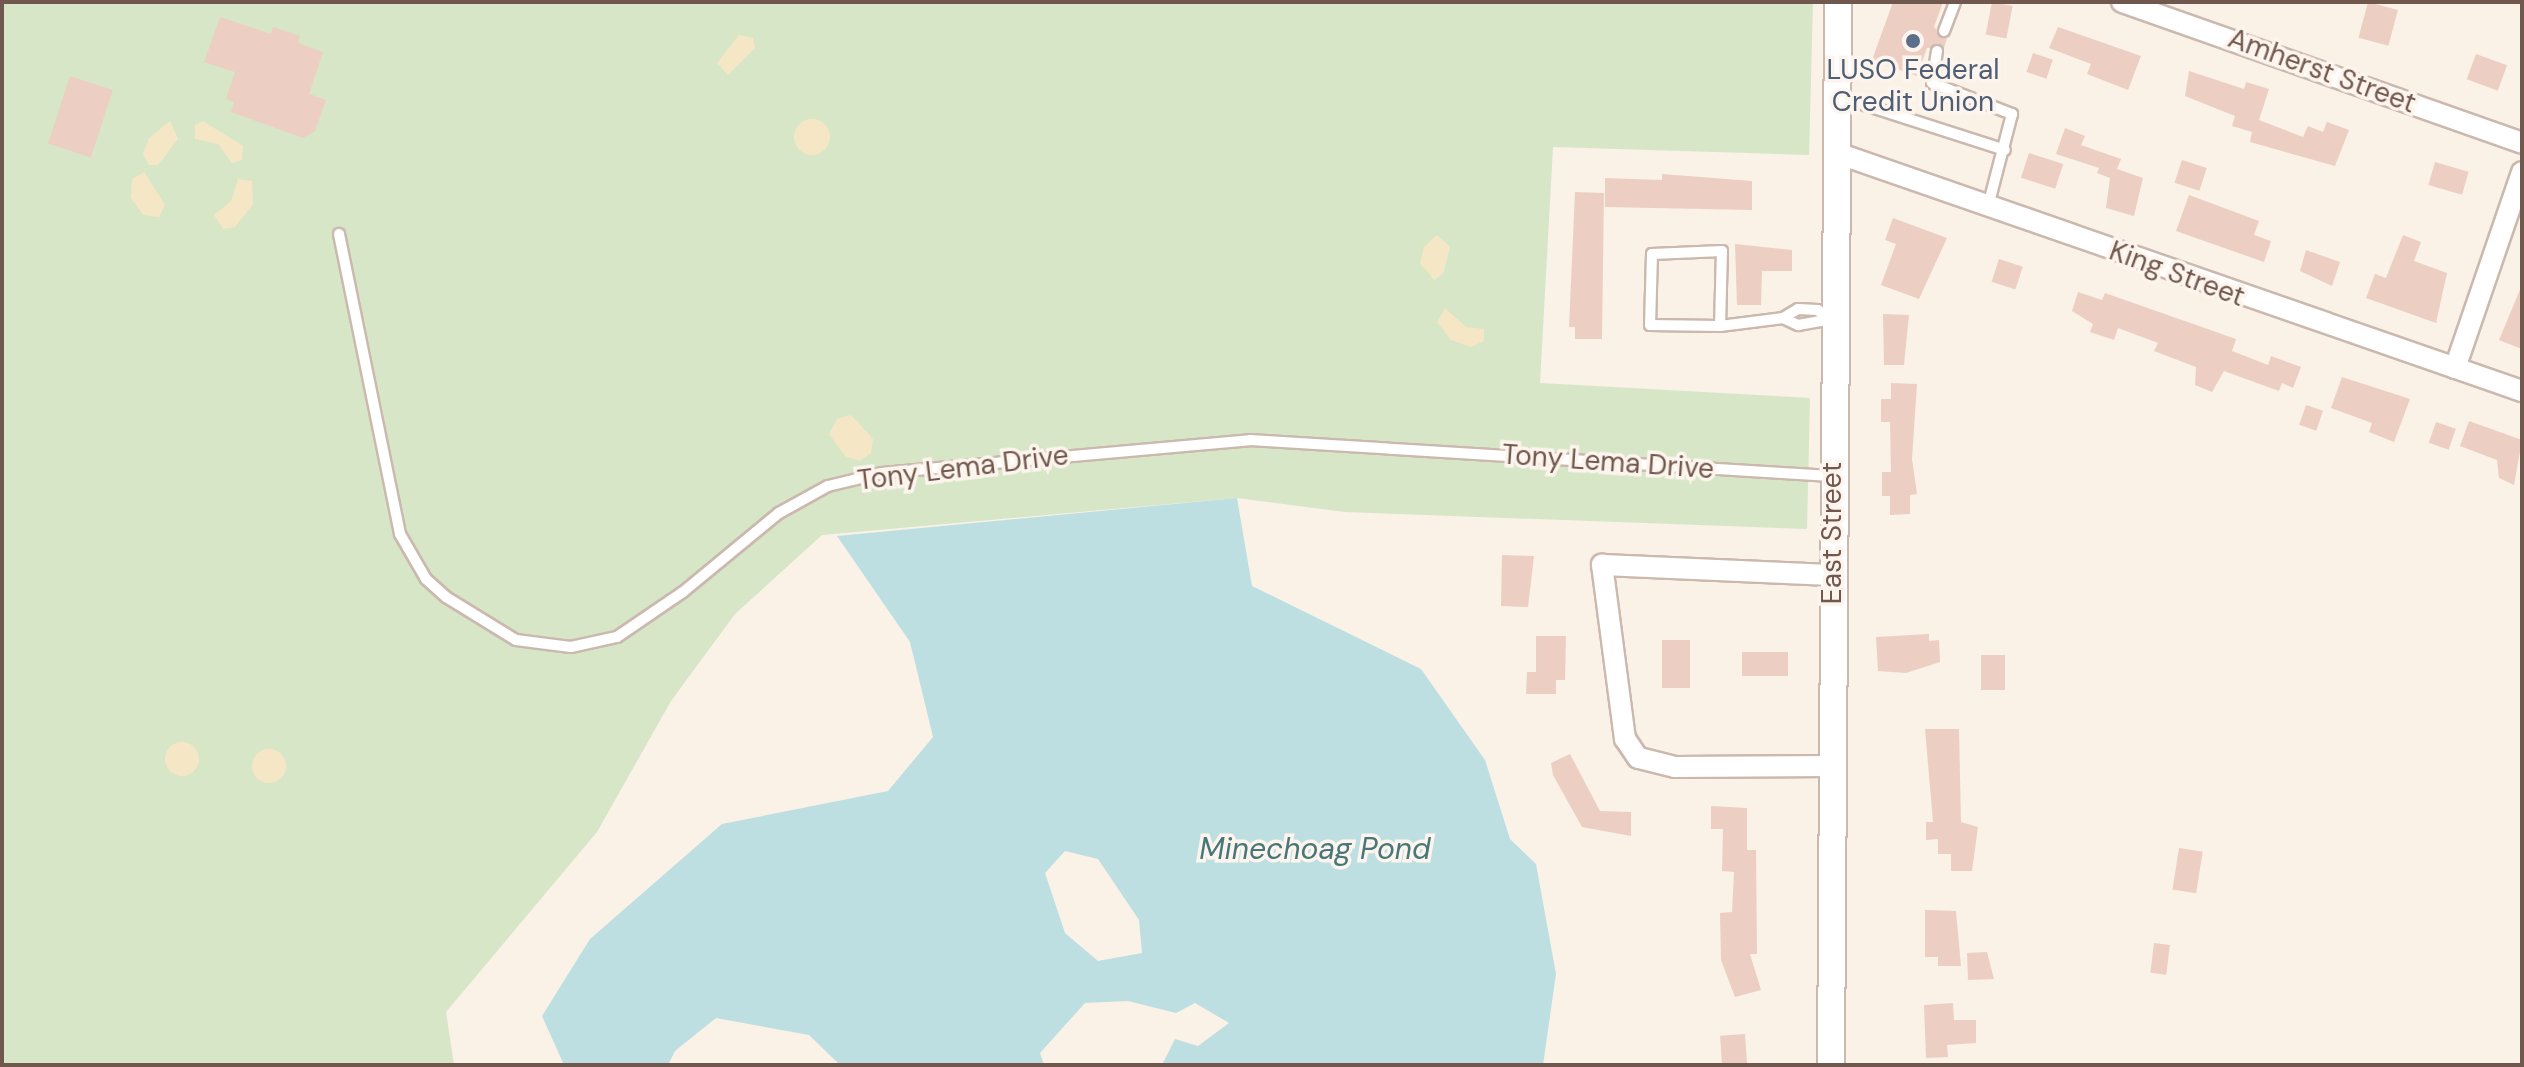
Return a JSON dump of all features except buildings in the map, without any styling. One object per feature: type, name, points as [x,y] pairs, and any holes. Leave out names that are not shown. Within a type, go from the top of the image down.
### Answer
[{"type":"main road","name":"East Street","points":[[1831,1065],[1831,319],[1838,2]]},
{"type":"street","name":"Amherst Street","points":[[2122,2],[2522,143]]},
{"type":"street","name":"King Street","points":[[1834,152],[2522,391]]},
{"type":"street","points":[[2455,368],[2522,172]]},
{"type":"street","points":[[1830,766],[1675,767],[1638,758],[1625,739],[1602,565],[1832,575]]},
{"type":"lane","points":[[1944,31],[1955,2]]},
{"type":"lane","points":[[1937,51],[1932,83],[2012,114],[1988,206]]},
{"type":"lane","points":[[1836,96],[2005,150]]},
{"type":"lane","name":"Tony Lema Drive","points":[[339,234],[400,534],[426,579],[446,597],[516,640],[571,647],[617,637],[683,592],[779,513],[828,486],[882,473],[1250,440],[1831,476]]},
{"type":"lane","points":[[1720,326],[1722,251],[1652,254],[1650,325],[1720,326],[1783,318],[1798,325],[1831,319]]},
{"type":"green space","points":[[2,2],[1813,2],[1809,155],[1553,147],[1540,383],[1810,398],[1807,529],[1345,512],[1237,498],[822,535],[735,614],[671,701],[597,832],[446,1012],[454,1065],[2,1065]]},
{"type":"sand","points":[[739,35],[753,38],[755,48],[728,75],[717,63]]},
{"type":"sand","points":[[812,119],[825,124],[830,137],[825,150],[812,155],[799,150],[794,137],[799,124]]},
{"type":"sand","points":[[170,121],[178,139],[158,165],[149,165],[143,154],[149,138]]},
{"type":"sand","points":[[203,121],[243,146],[242,160],[232,163],[218,144],[195,139],[195,125]]},
{"type":"sand","points":[[144,172],[165,205],[159,217],[143,215],[131,198],[132,179]]},
{"type":"sand","points":[[238,179],[252,181],[253,204],[235,227],[223,229],[214,215],[231,201]]},
{"type":"sand","points":[[1437,235],[1450,247],[1443,274],[1434,280],[1420,263],[1424,247]]},
{"type":"sand","points":[[1445,308],[1466,327],[1484,329],[1484,341],[1471,347],[1451,340],[1437,322]]},
{"type":"sand","points":[[851,415],[873,439],[871,453],[860,461],[845,456],[829,434],[837,419]]},
{"type":"sand","points":[[182,742],[194,747],[199,759],[194,771],[182,776],[170,771],[165,759],[170,747]]},
{"type":"sand","points":[[269,749],[281,754],[286,766],[281,778],[269,783],[257,778],[252,766],[257,754]]},
{"type":"water","name":"Minechoag Pond","points":[[1237,498],[1252,586],[1421,669],[1485,760],[1510,839],[1536,864],[1556,974],[1543,1065],[1162,1065],[1175,1039],[1198,1046],[1229,1023],[1195,1003],[1176,1013],[1128,1001],[1085,1003],[1040,1053],[1044,1065],[840,1065],[809,1035],[716,1018],[675,1051],[668,1065],[564,1065],[542,1016],[590,939],[722,824],[888,791],[933,737],[910,642],[837,536]],"holes":[[[1065,851],[1098,859],[1139,920],[1142,953],[1098,961],[1065,933],[1045,873]]]},
{"type":"place","name":"LUSO Federal Credit Union","points":[[1913,41]]}]
